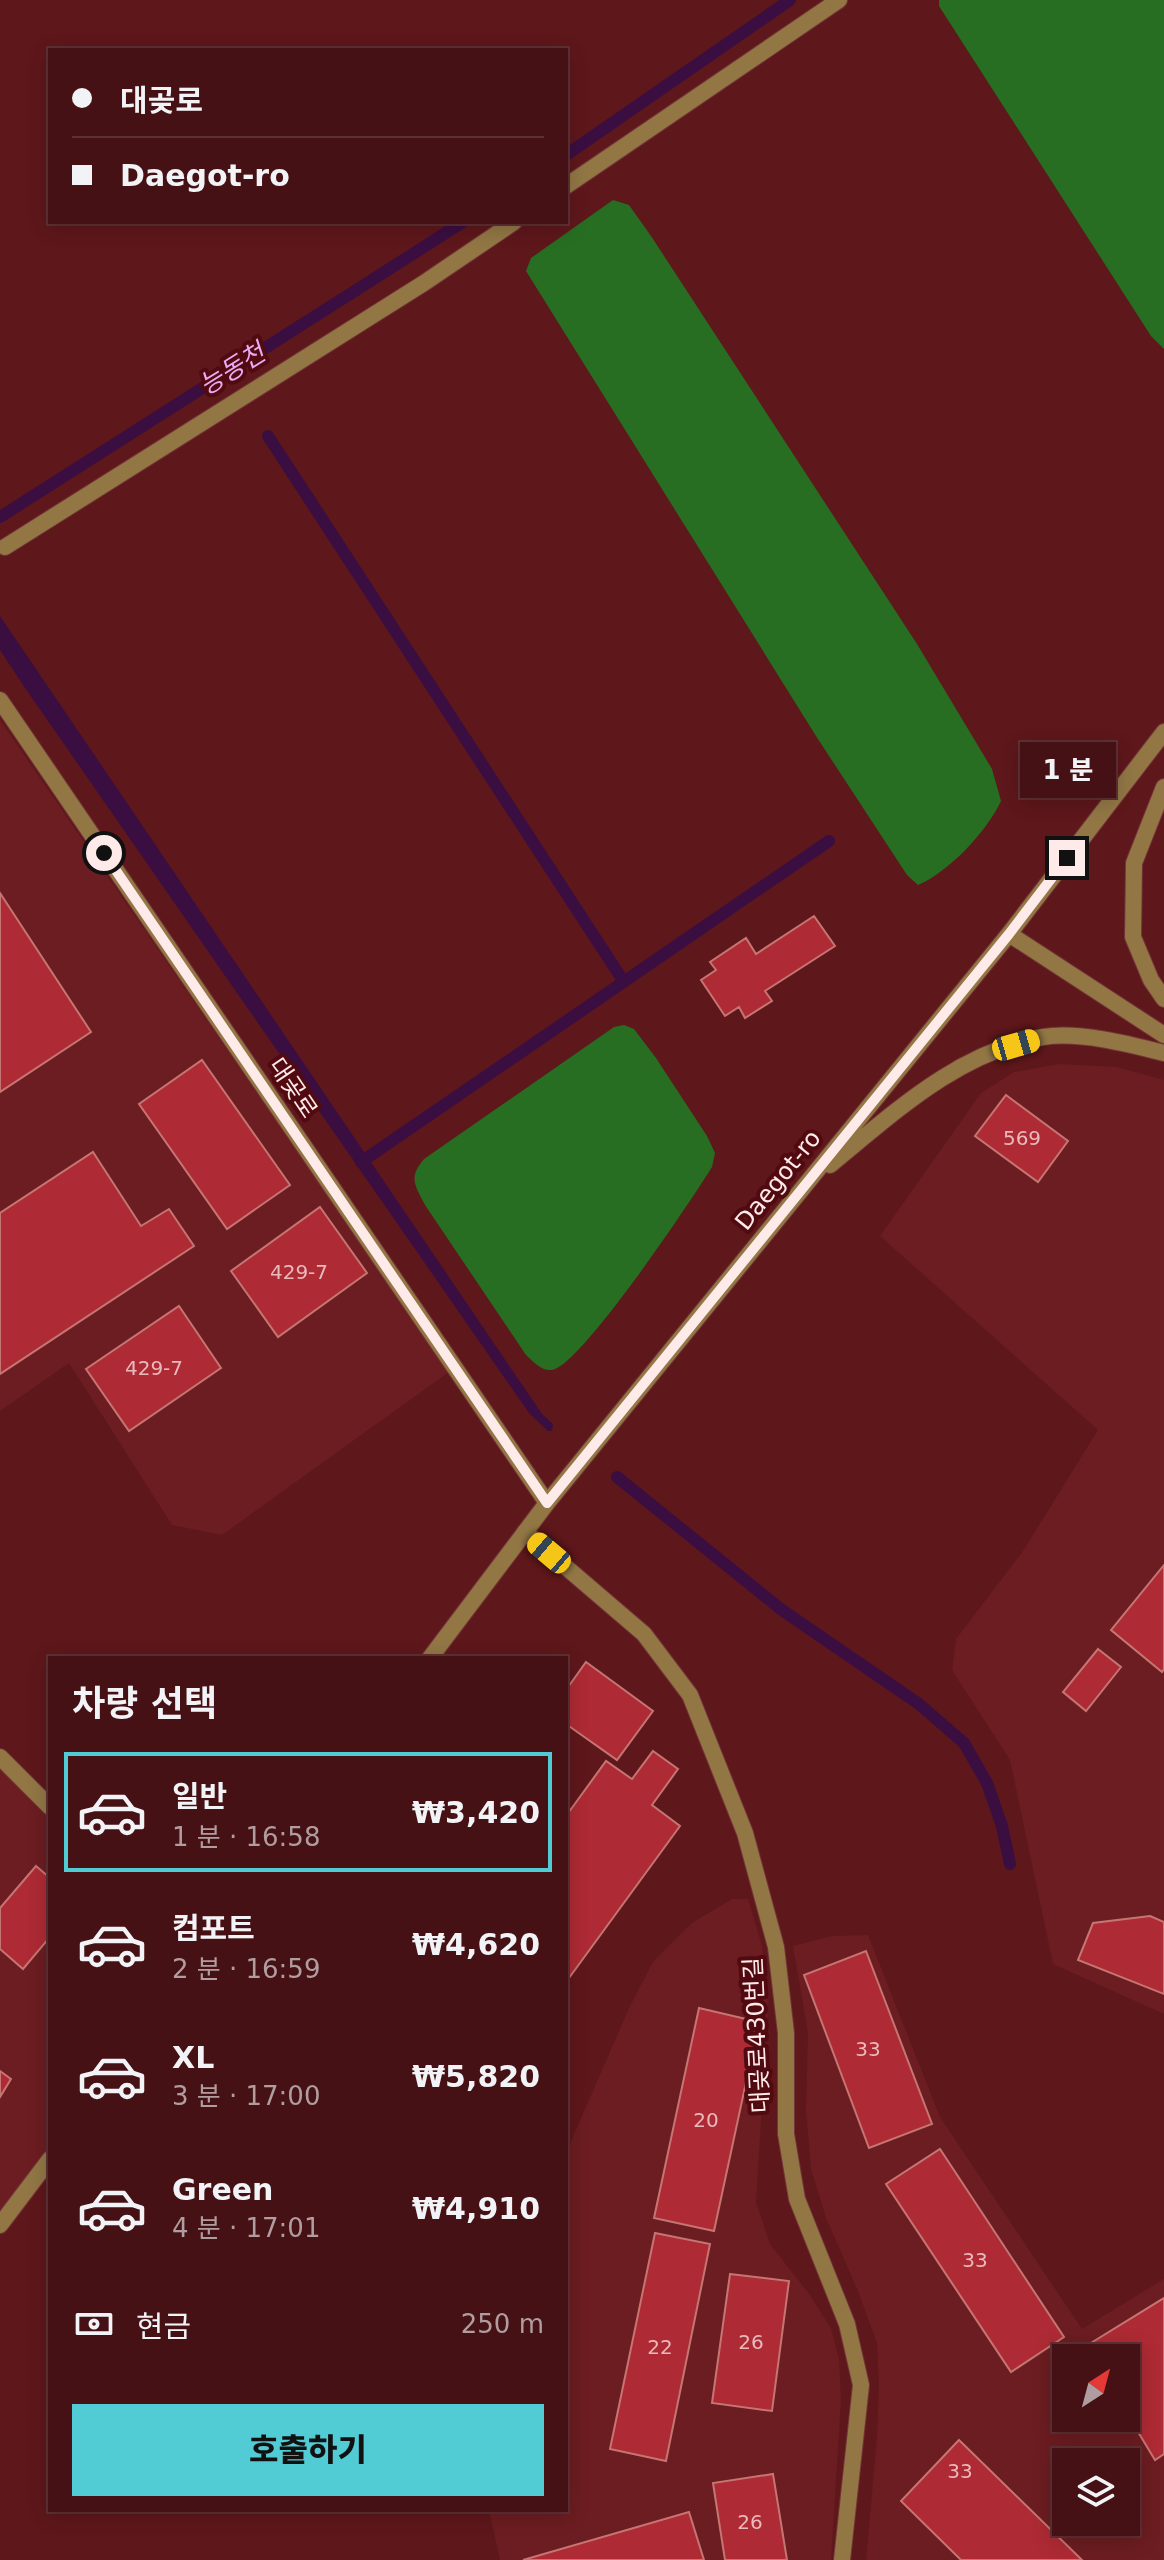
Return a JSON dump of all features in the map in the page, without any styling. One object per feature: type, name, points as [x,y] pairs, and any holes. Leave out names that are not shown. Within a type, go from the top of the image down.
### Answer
[{"type":"street","points":[[568,185],[839,0]]},
{"type":"street","points":[[2,546],[424,283],[511,224]]},
{"type":"street","name":"대곶로","points":[[0,700],[547,1503]]},
{"type":"street","name":"Daegot-ro","points":[[432,1656],[547,1503],[1009,934],[1164,732]]},
{"type":"street","points":[[1164,787],[1134,863],[1133,937],[1151,980],[1164,999]]},
{"type":"street","points":[[1009,934],[1164,1035]]},
{"type":"street","points":[[801,1189],[926,1086],[987,1053],[1045,1036],[1109,1039],[1164,1053]]},
{"type":"street","name":"대곶로430번길","points":[[525,1532],[644,1634],[690,1695],[745,1833],[776,1947],[786,2033],[786,2134],[797,2199],[847,2324],[861,2385],[842,2560]]},
{"type":"street","points":[[0,1757],[48,1805]]},
{"type":"street","points":[[0,2225],[48,2162]]},
{"type":"shaded area","points":[[0,616],[542,1414],[553,1424],[552,1431],[548,1431],[529,1413],[23,685],[0,650]]},
{"type":"shaded area","points":[[0,720],[449,1372],[222,1535],[172,1525],[69,1363],[0,1411]]},
{"type":"shaded area","points":[[1059,1064],[1117,1067],[1164,1080],[1164,2014],[1053,1964],[1010,1760],[952,1670],[956,1639],[1023,1551],[1098,1430],[880,1236],[981,1093],[1014,1072]]},
{"type":"shaded area","points":[[0,1757],[48,1805],[48,2162],[0,2225]]},
{"type":"shaded area","points":[[732,1899],[748,1899],[762,1946],[768,2006],[756,2202],[770,2244],[831,2328],[839,2360],[841,2400],[831,2560],[500,2560],[489,2512],[568,2512],[568,2153],[572,2139],[629,2008],[653,1962],[692,1923]]},
{"type":"shaded area","points":[[868,1935],[940,2117],[1082,2329],[1164,2279],[1164,2560],[866,2560],[877,2437],[877,2343],[826,2218],[811,2169],[806,2111],[808,2033],[793,1946],[832,1936]]},
{"type":"green space","points":[[939,0],[1164,0],[1164,349],[1151,336],[939,6]]},
{"type":"green space","points":[[613,200],[629,205],[651,236],[917,644],[992,769],[1001,801],[995,813],[954,861],[918,885],[907,875],[816,736],[526,271],[531,258]]},
{"type":"green space","points":[[624,1025],[634,1029],[656,1058],[707,1136],[715,1153],[712,1167],[610,1313],[566,1362],[548,1370],[526,1355],[425,1205],[416,1187],[416,1171],[424,1159],[614,1027]]},
{"type":"building","points":[[0,893],[91,1032],[0,1092]]},
{"type":"building","points":[[814,916],[835,946],[765,991],[772,1001],[745,1018],[739,1007],[725,1016],[701,980],[716,970],[710,962],[746,938],[756,954]]},
{"type":"building","points":[[202,1060],[290,1185],[227,1229],[139,1104]]},
{"type":"building","points":[[1006,1095],[1068,1141],[1038,1182],[975,1136]]},
{"type":"building","points":[[93,1152],[141,1226],[169,1209],[194,1246],[0,1374],[0,1213]]},
{"type":"building","points":[[320,1207],[367,1273],[278,1337],[231,1271]]},
{"type":"building","points":[[179,1306],[221,1368],[129,1431],[86,1369]]},
{"type":"building","points":[[1164,1565],[1164,1669],[1162,1672],[1111,1630]]},
{"type":"building","points":[[1098,1649],[1121,1667],[1086,1711],[1063,1692]]},
{"type":"building","points":[[586,1662],[653,1711],[617,1760],[568,1725],[568,1687]]},
{"type":"building","points":[[653,1751],[678,1769],[652,1805],[680,1826],[569,1978],[568,1813],[606,1761],[632,1779]]},
{"type":"building","points":[[36,1866],[48,1876],[48,1939],[23,1969],[0,1949],[0,1908]]},
{"type":"building","points":[[1150,1916],[1164,1922],[1164,1994],[1078,1960],[1093,1923]]},
{"type":"building","points":[[866,1951],[932,2124],[869,2148],[804,1975]]},
{"type":"building","points":[[699,2008],[759,2022],[714,2231],[654,2218]]},
{"type":"building","points":[[0,2071],[11,2079],[0,2097]]},
{"type":"building","points":[[940,2149],[1064,2337],[1011,2372],[886,2184]]},
{"type":"building","points":[[655,2233],[710,2244],[666,2461],[610,2449]]},
{"type":"building","points":[[730,2274],[789,2281],[772,2411],[712,2403]]},
{"type":"building","points":[[1164,2298],[1164,2454],[1155,2460],[1138,2432],[1140,2344],[1089,2344]]},
{"type":"building","points":[[959,2440],[1052,2531],[1052,2536],[1057,2536],[1082,2560],[961,2560],[901,2501]]},
{"type":"building","points":[[773,2474],[787,2560],[725,2560],[713,2483]]},
{"type":"building","points":[[689,2512],[704,2560],[523,2560]]},
{"type":"waterway","name":"능동천","points":[[568,154],[790,0]]},
{"type":"waterway","name":"능동천","points":[[0,517],[460,224]]},
{"type":"waterway","points":[[268,436],[624,982]]},
{"type":"waterway","points":[[361,1162],[829,841]]},
{"type":"waterway","points":[[617,1477],[782,1610],[919,1704],[964,1743],[987,1783],[1002,1826],[1010,1864]]},
{"type":"route","points":[[104,853],[547,1503],[1009,934],[1067,858]]}]
